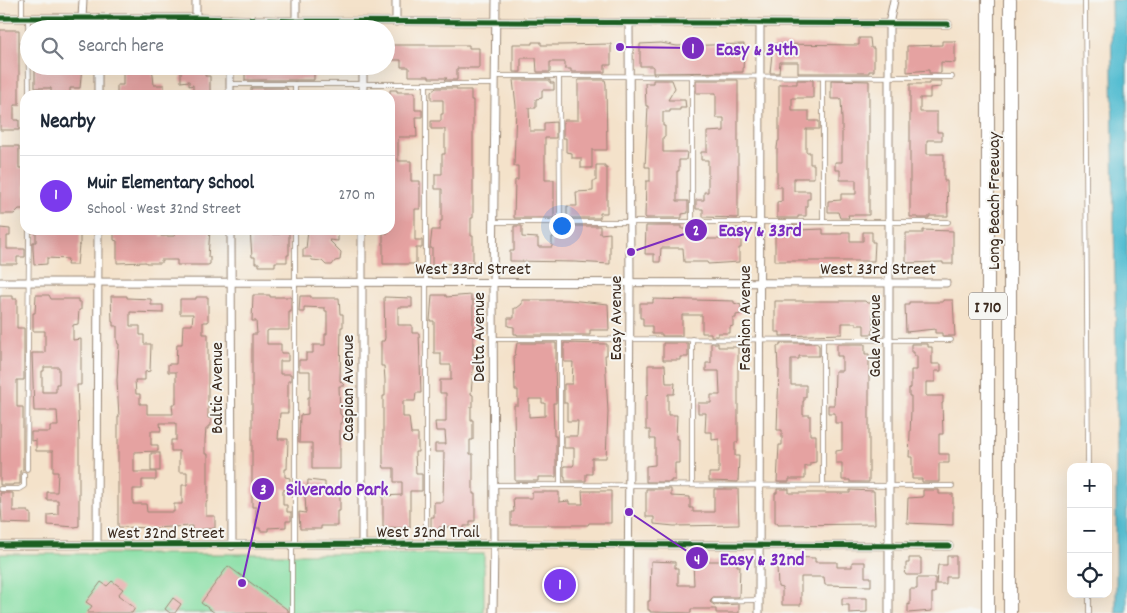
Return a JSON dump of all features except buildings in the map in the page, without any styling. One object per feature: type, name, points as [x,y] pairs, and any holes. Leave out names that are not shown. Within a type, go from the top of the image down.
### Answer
[{"type":"highway","name":"Long Beach Freeway","points":[[988,0],[988,613]]},
{"type":"highway","name":"Long Beach Freeway","points":[[1010,0],[1010,613]]},
{"type":"street","points":[[82,18],[83,0]]},
{"type":"street","points":[[196,0],[196,18]]},
{"type":"street","points":[[296,0],[296,20]]},
{"type":"street","points":[[396,0],[396,22],[948,24]]},
{"type":"street","name":"Delta Avenue","points":[[493,613],[493,283],[496,0]]},
{"type":"street","name":"Gale Avenue","points":[[889,613],[889,24],[894,0]]},
{"type":"street","points":[[0,18],[263,20]]},
{"type":"street","name":"Easy Avenue","points":[[628,613],[630,339],[629,23]]},
{"type":"street","name":"Fashion Avenue","points":[[758,613],[760,23]]},
{"type":"street","points":[[98,75],[98,90]]},
{"type":"street","points":[[230,75],[230,90]]},
{"type":"street","points":[[363,75],[363,90]]},
{"type":"street","points":[[97,545],[98,235]]},
{"type":"street","name":"Baltic Avenue","points":[[231,235],[232,546]]},
{"type":"street","name":"Caspian Avenue","points":[[362,235],[362,545]]},
{"type":"street","name":"West 33rd Street","points":[[0,282],[946,283]]},
{"type":"street","points":[[494,544],[949,546]]},
{"type":"street","name":"West 32nd Trail","points":[[362,545],[494,544]]},
{"type":"street","name":"West 32nd Street","points":[[0,545],[362,545]]},
{"type":"lane","points":[[22,0],[25,18]]},
{"type":"lane","points":[[1085,0],[1088,463]]},
{"type":"lane","points":[[27,75],[28,90]]},
{"type":"lane","points":[[495,76],[952,77]]},
{"type":"lane","points":[[559,76],[560,222]]},
{"type":"lane","points":[[692,76],[692,222]]},
{"type":"lane","points":[[823,77],[823,222]]},
{"type":"lane","points":[[230,84],[495,84]]},
{"type":"lane","points":[[295,84],[295,90]]},
{"type":"lane","points":[[426,84],[426,545]]},
{"type":"lane","points":[[494,222],[948,222]]},
{"type":"lane","points":[[28,469],[29,235]]},
{"type":"lane","points":[[292,613],[295,235]]},
{"type":"lane","points":[[494,339],[951,340]]},
{"type":"lane","points":[[560,339],[560,485]]},
{"type":"lane","points":[[692,340],[692,485]]},
{"type":"lane","points":[[823,340],[823,485]]},
{"type":"lane","points":[[0,489],[19,489],[24,486],[24,474]]},
{"type":"lane","points":[[494,485],[952,486]]},
{"type":"lane","points":[[1089,598],[1089,613]]},
{"type":"lane","points":[[714,601],[758,600]]},
{"type":"green space","points":[[0,554],[484,554],[484,613],[0,613]]},
{"type":"water","points":[[1111,0],[1127,0],[1127,613],[1116,613],[1116,352]]},
{"type":"cycle path","points":[[0,18],[263,20]]},
{"type":"cycle path","points":[[395,21],[948,24]]},
{"type":"cycle path","points":[[0,545],[494,544],[949,546]]},
{"type":"place","name":"Easy & 34th","points":[[620,47]]},
{"type":"place","name":"Easy & 33rd","points":[[631,252]]},
{"type":"place","name":"Easy & 32nd","points":[[629,512]]},
{"type":"place","name":"Silverado Park","points":[[242,583]]},
{"type":"place","name":"Muir Elementary School","points":[[560,585]]}]
